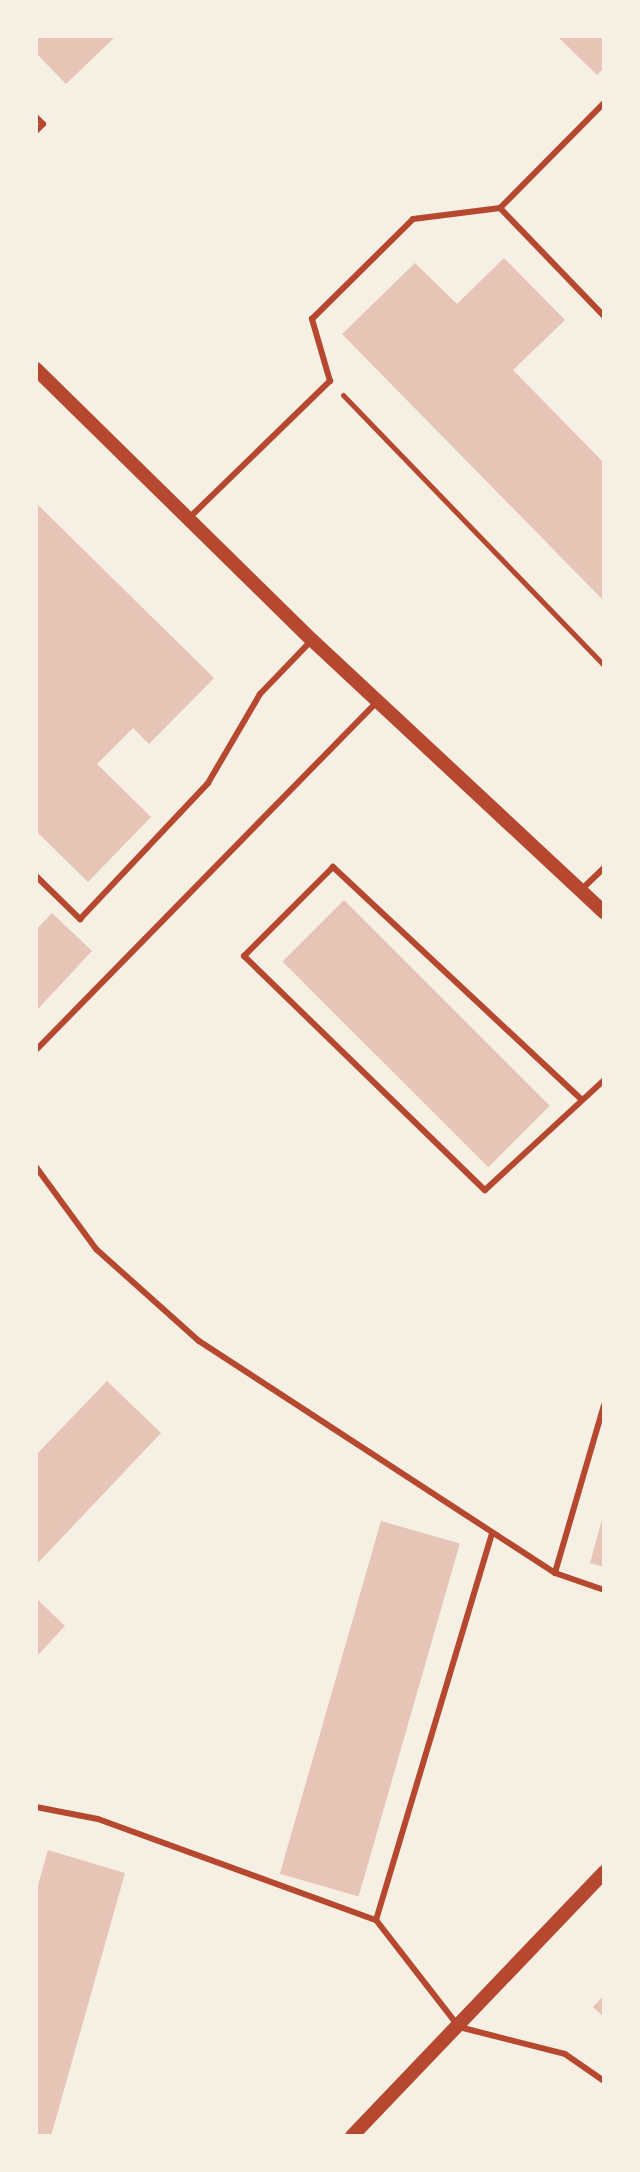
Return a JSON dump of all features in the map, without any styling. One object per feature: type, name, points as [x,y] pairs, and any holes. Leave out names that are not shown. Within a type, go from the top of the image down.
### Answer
[{"type":"street","points":[[36,369],[312,640],[604,912]]},
{"type":"street","points":[[352,2136],[604,1872]]},
{"type":"lane","points":[[189,518],[330,381],[312,319],[413,219],[500,208],[604,103]]},
{"type":"lane","points":[[36,117],[43,124],[36,131]]},
{"type":"lane","points":[[500,208],[604,316]]},
{"type":"lane","points":[[36,876],[80,919],[208,783],[260,694],[312,640]]},
{"type":"lane","points":[[36,1050],[377,702]]},
{"type":"lane","points":[[581,1099],[333,867],[244,956],[485,1190],[604,1080]]},
{"type":"lane","points":[[581,890],[604,868]]},
{"type":"lane","points":[[36,1167],[96,1249],[199,1341],[555,1573],[604,1590]]},
{"type":"lane","points":[[555,1573],[604,1405]]},
{"type":"lane","points":[[376,1920],[492,1533]]},
{"type":"lane","points":[[36,1807],[98,1819],[376,1920],[459,2027],[565,2054],[604,2081]]},
{"type":"path","points":[[330,381],[604,665]]},
{"type":"building","points":[[36,36],[116,36],[66,84],[36,53]]},
{"type":"building","points":[[557,36],[604,36],[604,68],[597,75]]},
{"type":"building","points":[[504,258],[565,320],[513,370],[604,463],[604,601],[342,334],[415,263],[457,304]]},
{"type":"building","points":[[36,503],[214,678],[149,744],[133,728],[97,764],[151,817],[88,882],[36,831]]},
{"type":"building","points":[[344,900],[550,1106],[488,1167],[282,962]]},
{"type":"building","points":[[52,913],[92,951],[36,1011],[36,930]]},
{"type":"building","points":[[107,1381],[161,1433],[36,1565],[36,1455]]},
{"type":"building","points":[[604,1516],[604,1567],[590,1563]]},
{"type":"building","points":[[381,1521],[460,1544],[359,1896],[280,1874]]},
{"type":"building","points":[[36,1598],[65,1626],[36,1657]]},
{"type":"building","points":[[48,1850],[125,1873],[51,2136],[36,2136],[36,1892]]},
{"type":"building","points":[[604,1995],[604,2017],[593,2007]]}]
